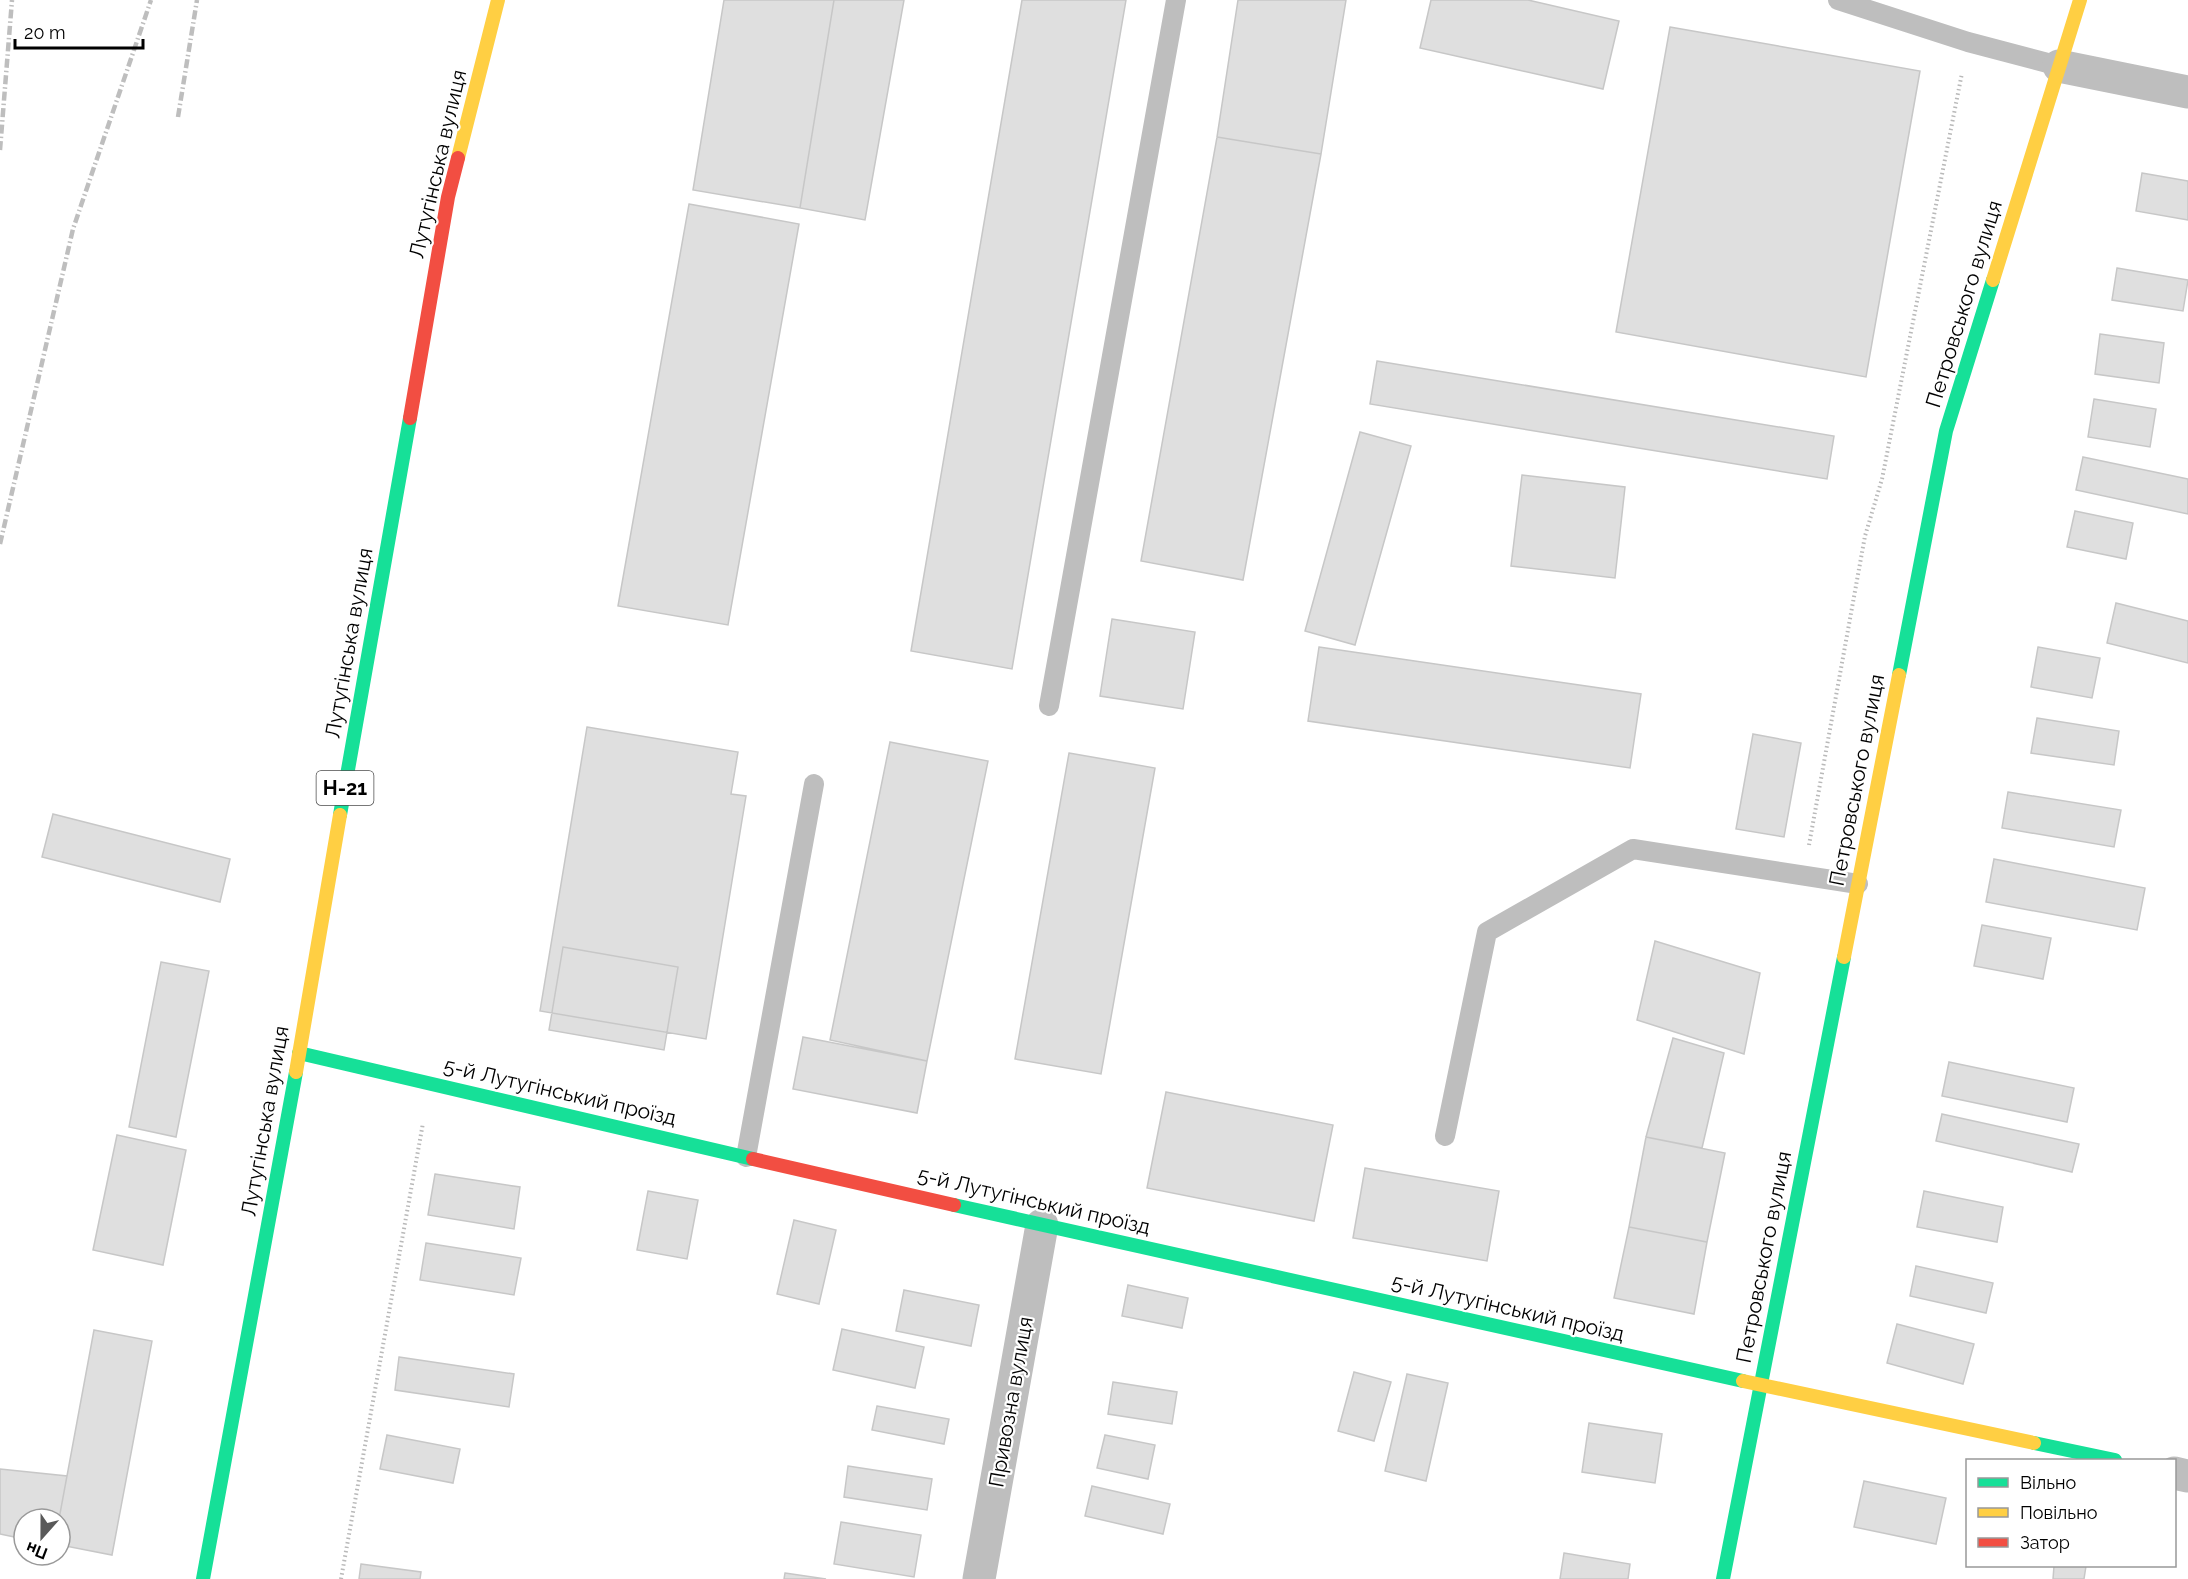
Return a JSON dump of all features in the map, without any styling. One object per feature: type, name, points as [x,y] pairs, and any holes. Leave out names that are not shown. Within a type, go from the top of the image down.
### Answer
[{"type":"street","name":"Лутугінська вулиця","points":[[203,1579],[299,1053],[448,197],[498,0]]},
{"type":"street","name":"Петровського вулиця","points":[[1723,1579],[1946,431],[2080,0]]},
{"type":"street","points":[[2059,66],[2188,92]]},
{"type":"street","name":"5-й Лутугінський проїзд","points":[[299,1053],[1042,1225],[1760,1387],[2105,1459]]},
{"type":"street","name":"Привозна вулиця","points":[[979,1579],[1042,1225]]},
{"type":"lane","points":[[1049,706],[1176,0]]},
{"type":"lane","points":[[1838,0],[1968,42],[2059,66]]},
{"type":"lane","points":[[746,1157],[814,784]]},
{"type":"lane","points":[[1445,1136],[1487,932],[1633,849],[1858,884]]},
{"type":"path","points":[[1803,875],[1865,536],[1882,478],[1968,42]]},
{"type":"path","points":[[341,1579],[430,1084]]},
{"type":"building","points":[[724,0],[834,0],[800,208],[693,190]]},
{"type":"building","points":[[834,0],[904,0],[865,220],[800,208]]},
{"type":"building","points":[[1022,0],[1126,0],[1012,669],[911,651]]},
{"type":"building","points":[[1238,0],[1346,0],[1321,154],[1217,137]]},
{"type":"building","points":[[1431,0],[1528,0],[1619,21],[1603,89],[1420,48]]},
{"type":"building","points":[[1670,27],[1920,71],[1866,377],[1616,332]]},
{"type":"building","points":[[1217,137],[1321,154],[1243,580],[1141,561]]},
{"type":"building","points":[[2142,173],[2188,181],[2188,220],[2136,211]]},
{"type":"building","points":[[689,204],[799,224],[728,625],[618,606]]},
{"type":"building","points":[[2117,268],[2188,280],[2183,311],[2112,300]]},
{"type":"building","points":[[2100,334],[2164,343],[2159,383],[2095,374]]},
{"type":"building","points":[[1377,361],[1834,436],[1827,479],[1370,404]]},
{"type":"building","points":[[2094,399],[2156,409],[2150,447],[2088,437]]},
{"type":"building","points":[[1360,432],[1411,446],[1355,645],[1305,631]]},
{"type":"building","points":[[2083,457],[2188,479],[2188,514],[2076,490]]},
{"type":"building","points":[[1522,475],[1625,487],[1615,578],[1511,566]]},
{"type":"building","points":[[2075,511],[2133,523],[2126,559],[2067,547]]},
{"type":"building","points":[[2116,603],[2188,621],[2188,663],[2107,643]]},
{"type":"building","points":[[1112,619],[1195,632],[1183,709],[1100,696]]},
{"type":"building","points":[[1319,647],[1641,694],[1630,768],[1308,721]]},
{"type":"building","points":[[2038,647],[2100,658],[2092,698],[2031,687]]},
{"type":"building","points":[[2037,718],[2119,731],[2114,765],[2031,753]]},
{"type":"building","points":[[587,727],[738,752],[731,794],[746,796],[706,1039],[540,1011]]},
{"type":"building","points":[[1753,734],[1801,743],[1784,837],[1736,829]]},
{"type":"building","points":[[890,742],[988,761],[927,1061],[830,1040]]},
{"type":"building","points":[[1069,753],[1155,768],[1101,1074],[1015,1059]]},
{"type":"building","points":[[2008,792],[2121,810],[2114,847],[2002,828]]},
{"type":"building","points":[[53,814],[230,859],[220,902],[42,857]]},
{"type":"building","points":[[1994,859],[2145,888],[2137,930],[1986,902]]},
{"type":"building","points":[[1982,925],[2051,938],[2043,979],[1974,966]]},
{"type":"building","points":[[1655,941],[1760,973],[1744,1054],[1637,1020]]},
{"type":"building","points":[[563,947],[678,967],[664,1050],[549,1030]]},
{"type":"building","points":[[161,962],[209,971],[176,1137],[129,1127]]},
{"type":"building","points":[[803,1037],[927,1061],[917,1113],[793,1089]]},
{"type":"building","points":[[1673,1038],[1724,1053],[1702,1148],[1646,1137]]},
{"type":"building","points":[[1949,1062],[2074,1088],[2067,1122],[1942,1096]]},
{"type":"building","points":[[1166,1092],[1333,1125],[1314,1221],[1147,1188]]},
{"type":"building","points":[[1942,1114],[2079,1144],[2072,1172],[1936,1141]]},
{"type":"building","points":[[117,1135],[186,1150],[163,1265],[93,1250]]},
{"type":"building","points":[[1646,1137],[1725,1153],[1707,1242],[1629,1227]]},
{"type":"building","points":[[1365,1168],[1499,1191],[1487,1261],[1353,1238]]},
{"type":"building","points":[[435,1174],[520,1187],[514,1229],[428,1215]]},
{"type":"building","points":[[648,1191],[698,1200],[687,1259],[637,1250]]},
{"type":"building","points":[[1924,1191],[2003,1207],[1997,1242],[1917,1227]]},
{"type":"building","points":[[794,1220],[836,1230],[819,1304],[777,1294]]},
{"type":"building","points":[[1629,1227],[1707,1242],[1694,1314],[1614,1298]]},
{"type":"building","points":[[426,1243],[521,1258],[514,1295],[420,1280]]},
{"type":"building","points":[[1916,1266],[1993,1283],[1986,1313],[1910,1296]]},
{"type":"building","points":[[1128,1285],[1188,1298],[1182,1328],[1122,1316]]},
{"type":"building","points":[[904,1290],[979,1305],[971,1346],[896,1331]]},
{"type":"building","points":[[1897,1324],[1974,1344],[1963,1384],[1887,1363]]},
{"type":"building","points":[[842,1329],[924,1347],[915,1388],[833,1370]]},
{"type":"building","points":[[94,1330],[152,1341],[112,1555],[72,1547],[72,1507],[61,1507]]},
{"type":"building","points":[[399,1357],[514,1374],[509,1407],[395,1390]]},
{"type":"building","points":[[1354,1372],[1391,1382],[1374,1441],[1338,1431]]},
{"type":"building","points":[[1407,1374],[1448,1383],[1426,1481],[1385,1471]]},
{"type":"building","points":[[1113,1382],[1177,1392],[1172,1424],[1108,1414]]},
{"type":"building","points":[[877,1406],[949,1419],[944,1444],[872,1430]]},
{"type":"building","points":[[1589,1423],[1662,1434],[1655,1483],[1582,1472]]},
{"type":"building","points":[[387,1435],[460,1449],[453,1483],[380,1469]]},
{"type":"building","points":[[1105,1435],[1155,1445],[1148,1479],[1097,1468]]},
{"type":"building","points":[[848,1466],[932,1479],[927,1510],[844,1497]]},
{"type":"building","points":[[0,1469],[67,1476],[61,1507],[12,1507],[12,1536],[0,1534]]},
{"type":"building","points":[[1864,1481],[1946,1498],[1936,1544],[1854,1527]]},
{"type":"building","points":[[1092,1486],[1170,1504],[1163,1534],[1085,1516]]},
{"type":"building","points":[[841,1522],[921,1535],[914,1577],[834,1564]]},
{"type":"building","points":[[1564,1553],[1630,1564],[1628,1579],[1560,1579]]},
{"type":"building","points":[[361,1564],[421,1572],[420,1579],[359,1579]]},
{"type":"building","points":[[2054,1567],[2086,1567],[2084,1579],[2053,1579]]},
{"type":"building","points":[[785,1573],[826,1579],[784,1579]]},
{"type":"railway","points":[[0,150],[12,0]]},
{"type":"railway","points":[[0,544],[73,229],[151,0]]},
{"type":"railway","points":[[178,117],[197,0]]},
{"type":"traffic: fast","points":[[1899,675],[1946,431],[1993,280]]},
{"type":"traffic: fast","points":[[340,815],[410,418]]},
{"type":"traffic: fast","points":[[1723,1579],[1844,957]]},
{"type":"traffic: fast","points":[[299,1053],[753,1159]]},
{"type":"traffic: fast","points":[[203,1579],[296,1072]]},
{"type":"traffic: fast","points":[[954,1205],[1743,1381]]},
{"type":"traffic: fast","points":[[2034,1443],[2110,1459]]},
{"type":"traffic: slow","points":[[458,158],[498,0]]},
{"type":"traffic: slow","points":[[1993,280],[2080,0]]},
{"type":"traffic: slow","points":[[1844,957],[1899,675]]},
{"type":"traffic: slow","points":[[296,1072],[340,815]]},
{"type":"traffic: slow","points":[[1743,1381],[2034,1443]]},
{"type":"traffic: jam","points":[[410,418],[448,197],[458,158]]},
{"type":"traffic: jam","points":[[753,1159],[954,1205]]}]
